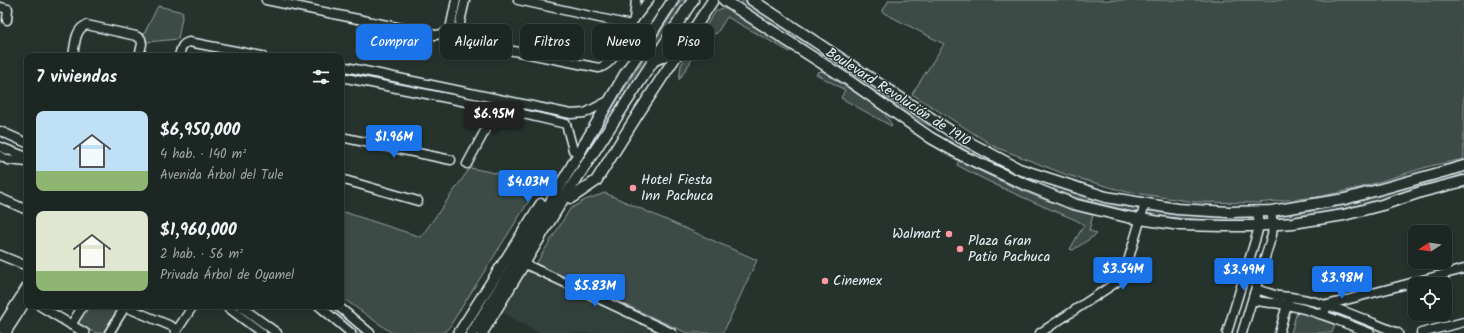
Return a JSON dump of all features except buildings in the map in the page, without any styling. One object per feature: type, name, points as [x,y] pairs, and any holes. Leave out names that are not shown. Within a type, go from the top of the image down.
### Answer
[{"type":"main road","points":[[472,333],[521,253],[554,193],[616,89],[673,0]]},
{"type":"main road","points":[[655,58],[693,0]]},
{"type":"main road","points":[[655,60],[672,52],[707,0]]},
{"type":"main road","points":[[482,333],[567,199],[596,181],[713,0]]},
{"type":"main road","name":"Boulevard Revolución de 1910","points":[[724,0],[845,78],[931,138],[969,160],[1074,204],[1141,220],[1180,225],[1259,226],[1344,215],[1464,181]]},
{"type":"main road","name":"Boulevard Revolución de 1910","points":[[752,0],[961,138],[1019,168],[1106,197],[1177,209],[1209,211],[1271,211],[1345,199],[1464,166]]},
{"type":"main road","points":[[482,333],[527,265],[610,126],[654,60]]},
{"type":"main road","points":[[459,332],[549,192],[594,114],[616,89]]},
{"type":"main road","points":[[1031,187],[1036,174]]},
{"type":"street","points":[[266,0],[296,3],[435,35],[443,34],[450,29],[456,0]]},
{"type":"street","points":[[466,0],[459,30],[460,36],[464,41],[599,68],[608,64],[622,45],[632,23],[649,0]]},
{"type":"street","points":[[518,0],[632,23]]},
{"type":"street","points":[[632,23],[636,0]]},
{"type":"street","points":[[4,8],[6,20]]},
{"type":"street","points":[[74,53],[78,31],[82,26],[88,25],[136,36],[140,39],[142,44],[140,53]]},
{"type":"street","points":[[180,53],[181,46],[184,43],[189,42],[246,53]]},
{"type":"street","points":[[344,67],[571,114],[585,113],[606,102]]},
{"type":"street","points":[[344,78],[508,110],[566,124]]},
{"type":"street","points":[[467,164],[501,99]]},
{"type":"street","points":[[508,110],[512,101]]},
{"type":"street","points":[[571,114],[566,124],[573,150]]},
{"type":"street","points":[[0,131],[24,142]]},
{"type":"street","points":[[344,138],[451,160]]},
{"type":"street","points":[[0,147],[24,156]]},
{"type":"street","points":[[0,156],[8,160],[24,162]]},
{"type":"street","points":[[344,180],[418,201]]},
{"type":"street","points":[[0,198],[24,209]]},
{"type":"street","points":[[1040,333],[1123,278],[1145,204]]},
{"type":"street","points":[[1242,333],[1272,235],[1273,224],[1271,211]]},
{"type":"street","points":[[1227,333],[1259,226],[1258,212]]},
{"type":"street","points":[[0,255],[24,265]]},
{"type":"street","points":[[527,265],[672,333]]},
{"type":"street","points":[[1327,305],[1464,269]]},
{"type":"street","points":[[1241,290],[1254,294]]},
{"type":"street","points":[[1254,294],[1259,290],[1287,305],[1324,315],[1370,333]]},
{"type":"street","points":[[0,329],[24,291]]},
{"type":"street","points":[[1275,299],[1289,296],[1327,305],[1398,333]]},
{"type":"street","points":[[1279,333],[1289,296]]},
{"type":"street","points":[[6,333],[24,305]]},
{"type":"street","points":[[1324,315],[1327,305]]},
{"type":"street","points":[[45,309],[85,333]]},
{"type":"street","points":[[71,325],[81,309]]},
{"type":"street","points":[[109,333],[122,309]]},
{"type":"street","points":[[131,309],[171,326],[176,331],[191,309]]},
{"type":"street","points":[[230,309],[262,333]]},
{"type":"street","points":[[244,309],[277,333]]},
{"type":"street","points":[[323,309],[351,333]]},
{"type":"street","points":[[342,309],[370,333]]},
{"type":"street","points":[[1421,333],[1464,322]]},
{"type":"street","points":[[341,324],[345,333]]},
{"type":"shaded area","points":[[681,0],[687,0],[672,24],[666,24]]},
{"type":"shaded area","points":[[743,0],[807,42],[805,46],[740,4]]},
{"type":"shaded area","points":[[889,0],[1464,0],[1464,159],[1430,166],[1359,188],[1318,197],[1257,203],[1195,202],[1127,192],[1067,175],[995,147],[912,94],[944,44],[882,12]]},
{"type":"shaded area","points":[[158,6],[183,12],[178,39],[147,42],[144,34]]},
{"type":"shaded area","points":[[722,8],[729,10],[791,50],[790,52],[727,17],[717,33],[714,34],[714,24],[707,24],[715,12]]},
{"type":"shaded area","points":[[663,28],[663,37],[655,50],[655,41]]},
{"type":"shaded area","points":[[643,60],[648,60],[611,118],[568,180]]},
{"type":"shaded area","points":[[684,60],[692,60],[679,80],[681,65]]},
{"type":"shaded area","points":[[840,67],[853,72],[931,124],[930,126],[917,119]]},
{"type":"shaded area","points":[[344,71],[494,100],[493,104],[344,74]]},
{"type":"shaded area","points":[[822,71],[882,110],[892,125],[891,126],[841,98],[845,90],[816,74]]},
{"type":"shaded area","points":[[962,144],[1011,169],[1010,170],[986,162],[960,147]]},
{"type":"shaded area","points":[[959,160],[1024,192],[1058,205],[1093,215],[1089,230],[1097,234],[1073,250],[1070,249],[1084,225],[971,173],[957,165]]},
{"type":"shaded area","points":[[470,168],[541,182],[448,329],[442,333],[392,333],[344,299],[344,212],[421,237]]},
{"type":"shaded area","points":[[1464,174],[1464,178],[1357,206],[1312,215],[1274,219],[1274,215],[1312,211],[1356,202],[1444,177]]},
{"type":"shaded area","points":[[1055,186],[1100,200],[1138,209],[1140,212],[1137,213],[1078,198],[1053,190]]},
{"type":"shaded area","points":[[605,193],[757,260],[723,333],[687,333],[536,264],[570,209],[585,200]]},
{"type":"shaded area","points":[[1153,210],[1199,216],[1244,216],[1244,220],[1216,221],[1153,216],[1149,213]]},
{"type":"shaded area","points":[[528,270],[657,333],[539,333],[502,312]]},
{"type":"shaded area","points":[[86,309],[117,310],[103,333],[95,333],[78,323]]},
{"type":"shaded area","points":[[328,309],[337,309],[365,333],[357,333]]},
{"type":"shaded area","points":[[1297,311],[1335,325],[1332,333],[1291,333]]},
{"type":"place","name":"Hotel Fiesta Inn Pachuca","points":[[633,188]]},
{"type":"place","name":"Walmart","points":[[949,234]]},
{"type":"place","name":"Plaza Gran Patio Pachuca","points":[[960,249]]},
{"type":"place","name":"Cinemex","points":[[825,281]]}]
